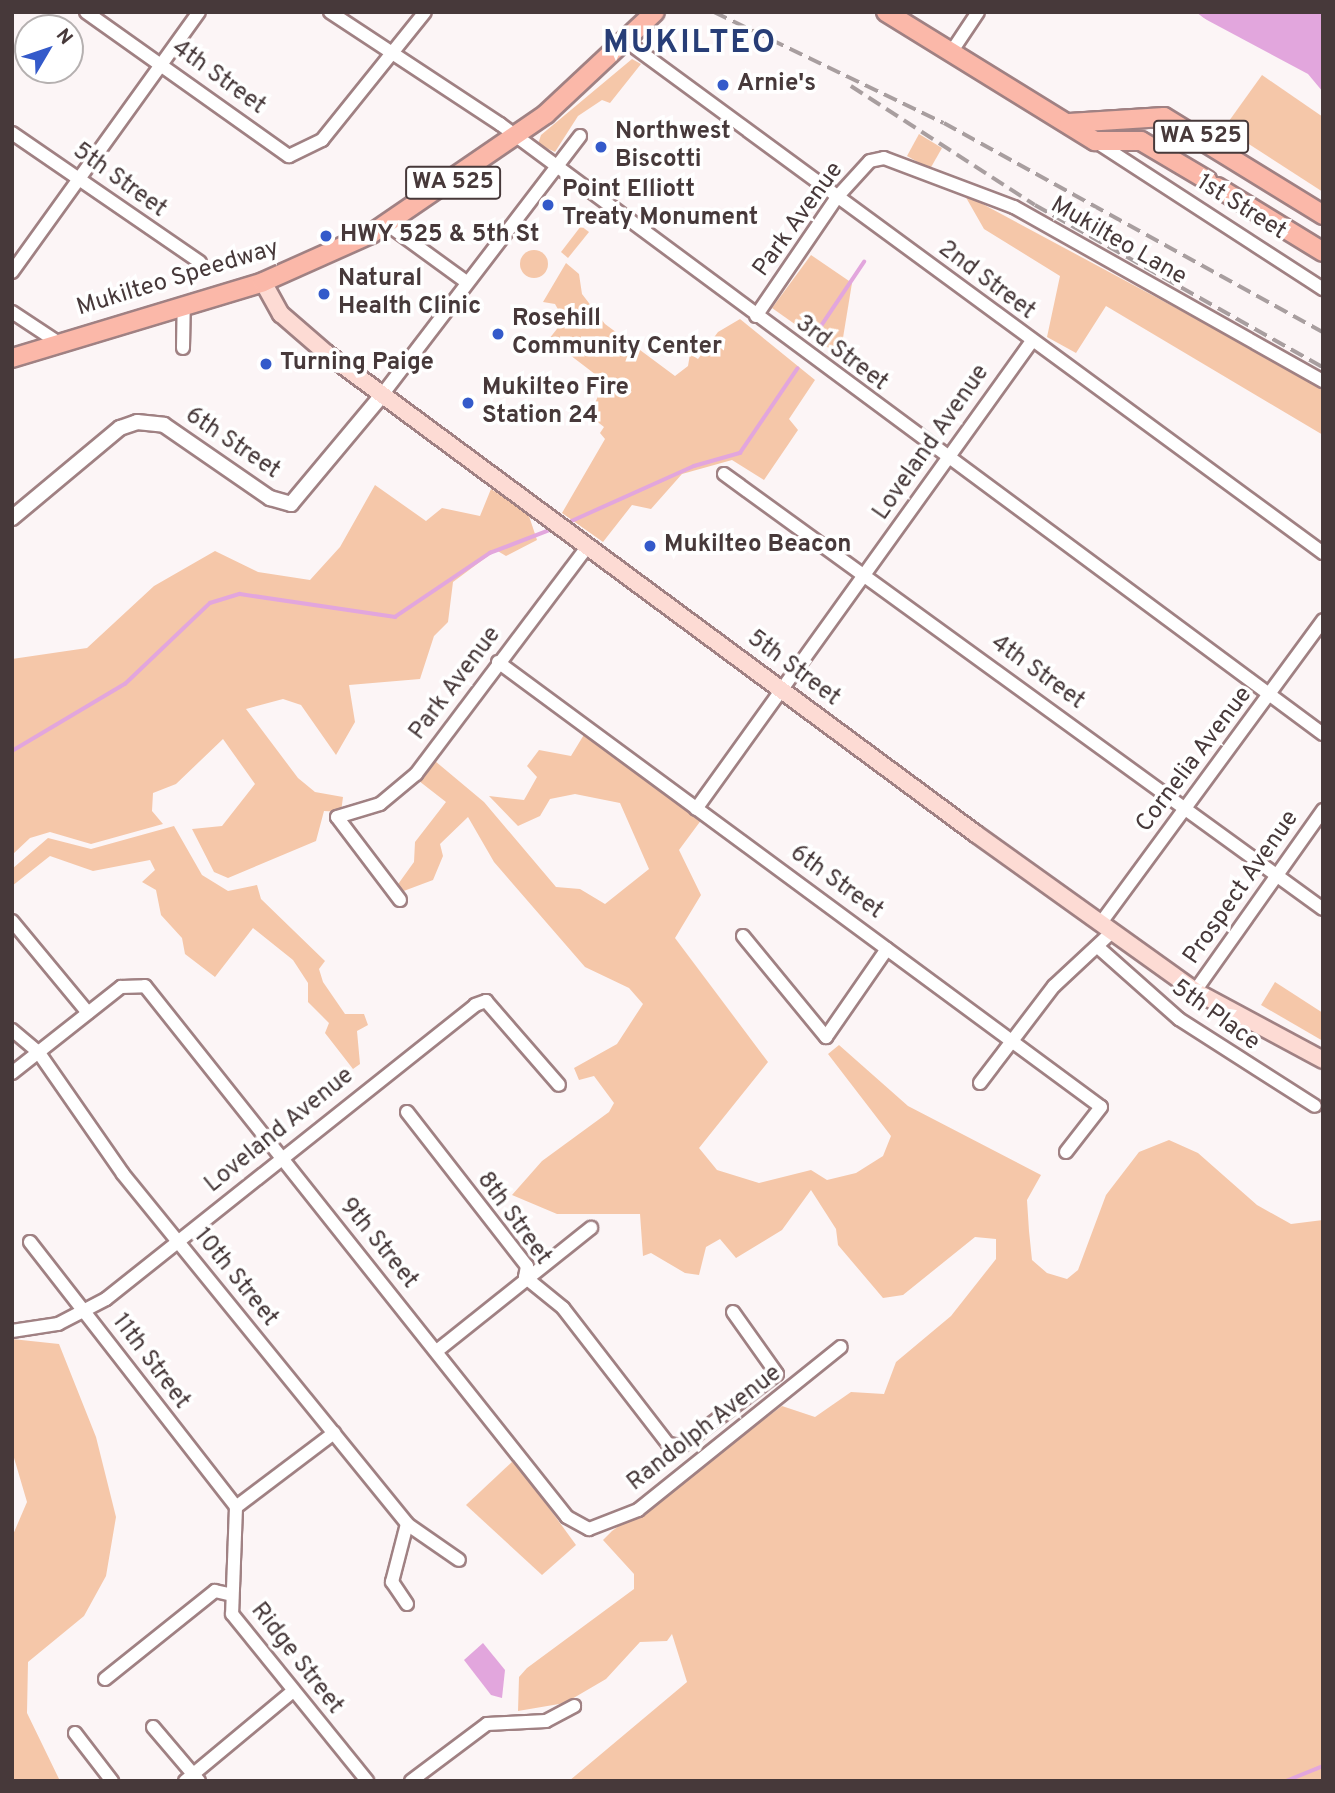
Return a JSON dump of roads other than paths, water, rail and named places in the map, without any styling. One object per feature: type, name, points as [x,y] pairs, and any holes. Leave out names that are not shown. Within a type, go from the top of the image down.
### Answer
[{"type":"main road","name":"Mukilteo Speedway","points":[[12,358],[56,341],[184,309],[263,282],[388,225],[516,137],[626,41],[655,12]]},
{"type":"main road","name":"1st Street","points":[[886,12],[950,54],[1095,141]]},
{"type":"main road","name":"WA 525","points":[[1064,122],[1164,117],[1323,215]]},
{"type":"main road","name":"WA 525","points":[[1095,141],[1141,141],[1323,252]]},
{"type":"main road","name":"5th Street","points":[[263,282],[291,325],[382,395],[1106,928],[1195,990],[1323,1060]]},
{"type":"street","name":"4th Street","points":[[86,12],[162,63],[289,156],[322,140],[390,55]]},
{"type":"street","points":[[12,272],[199,12]]},
{"type":"street","name":"3rd Street","points":[[330,12],[390,55],[516,137],[1323,734]]},
{"type":"street","points":[[390,55],[425,12]]},
{"type":"street","points":[[950,54],[978,12]]},
{"type":"street","name":"2nd Street","points":[[626,41],[1323,554]]},
{"type":"street","name":"5th Street","points":[[12,133],[200,262]]},
{"type":"street","points":[[382,395],[465,281],[580,136]]},
{"type":"street","name":"1st Street","points":[[1095,141],[1323,289]]},
{"type":"street","name":"Park Avenue","points":[[756,316],[838,196],[870,161],[884,158]]},
{"type":"street","name":"Mukilteo Lane","points":[[884,158],[1014,207],[1323,381]]},
{"type":"street","points":[[388,225],[465,281]]},
{"type":"street","points":[[183,348],[184,309]]},
{"type":"street","points":[[12,312],[56,341]]},
{"type":"street","name":"Loveland Avenue","points":[[696,809],[1031,341]]},
{"type":"street","name":"6th Street","points":[[12,518],[120,428],[164,425],[280,503],[298,501],[382,395]]},
{"type":"street","name":"4th Street","points":[[724,474],[866,573],[1323,909]]},
{"type":"street","name":"Park Avenue","points":[[401,900],[337,817],[358,814],[402,789],[588,546]]},
{"type":"street","name":"Cornelia Avenue","points":[[1012,1041],[1054,986],[1099,948],[1106,928],[1185,809],[1323,620]]},
{"type":"street","name":"6th Street","points":[[498,662],[1101,1107],[1066,1152]]},
{"type":"street","name":"Prospect Avenue","points":[[1195,990],[1323,810]]},
{"type":"street","points":[[12,921],[88,1013],[12,1073]]},
{"type":"street","points":[[743,936],[826,1037],[887,949]]},
{"type":"street","name":"5th Place","points":[[1099,948],[1179,1019],[1315,1106]]},
{"type":"street","name":"9th Street","points":[[88,1013],[137,982],[154,994],[438,1350],[567,1517],[589,1529]]},
{"type":"street","name":"Loveland Avenue","points":[[12,1331],[39,1330],[86,1312],[475,1005],[486,1001],[559,1085]]},
{"type":"street","name":"10th Street","points":[[12,1030],[39,1053],[177,1240],[407,1524],[459,1560]]},
{"type":"street","points":[[980,1083],[1012,1041]]},
{"type":"street","name":"8th Street","points":[[407,1112],[527,1266],[525,1277],[563,1308],[668,1444]]},
{"type":"street","points":[[438,1350],[525,1277],[591,1228]]},
{"type":"street","name":"11th Street","points":[[30,1242],[236,1507]]},
{"type":"street","name":"Randolph Avenue","points":[[668,1444],[695,1441],[777,1374],[733,1312]]},
{"type":"street","name":"Randolph Avenue","points":[[589,1529],[638,1510],[841,1347]]},
{"type":"street","points":[[236,1507],[334,1433]]},
{"type":"street","name":"Ridge Street","points":[[236,1507],[229,1594],[239,1628],[367,1781]]},
{"type":"street","points":[[407,1524],[392,1582],[407,1604]]},
{"type":"street","points":[[105,1679],[215,1591],[229,1594]]},
{"type":"street","points":[[153,1727],[192,1779],[292,1692]]},
{"type":"street","points":[[411,1781],[487,1724],[546,1721],[574,1706]]},
{"type":"street","points":[[75,1732],[112,1781]]},
{"type":"waterway","points":[[815,335],[864,262]]},
{"type":"waterway","points":[[565,524],[694,466],[740,453],[797,369]]},
{"type":"waterway","points":[[12,751],[125,684],[210,603],[240,594],[395,617],[490,553],[555,528]]},
{"type":"waterway","points":[[1286,1781],[1323,1766]]},
{"type":"railway","points":[[714,12],[944,123],[1323,332]]},
{"type":"railway","points":[[851,86],[1035,205],[1323,367]]},
{"type":"place","name":"Arnie's","points":[[723,85]]},
{"type":"place","name":"Northwest Biscotti","points":[[601,147]]},
{"type":"place","name":"Point Elliott Treaty Monument","points":[[548,205]]},
{"type":"place","name":"HWY 525 & 5th St","points":[[326,236]]},
{"type":"place","name":"Natural Health Clinic","points":[[324,294]]},
{"type":"place","name":"Rosehill Community Center","points":[[498,334]]},
{"type":"place","name":"Turning Paige","points":[[266,364]]},
{"type":"place","name":"Mukilteo Fire Station 24","points":[[468,403]]},
{"type":"place","name":"Mukilteo Beacon","points":[[650,546]]},
{"type":"district","name":"MUKILTEO","points":[[690,44]]}]
